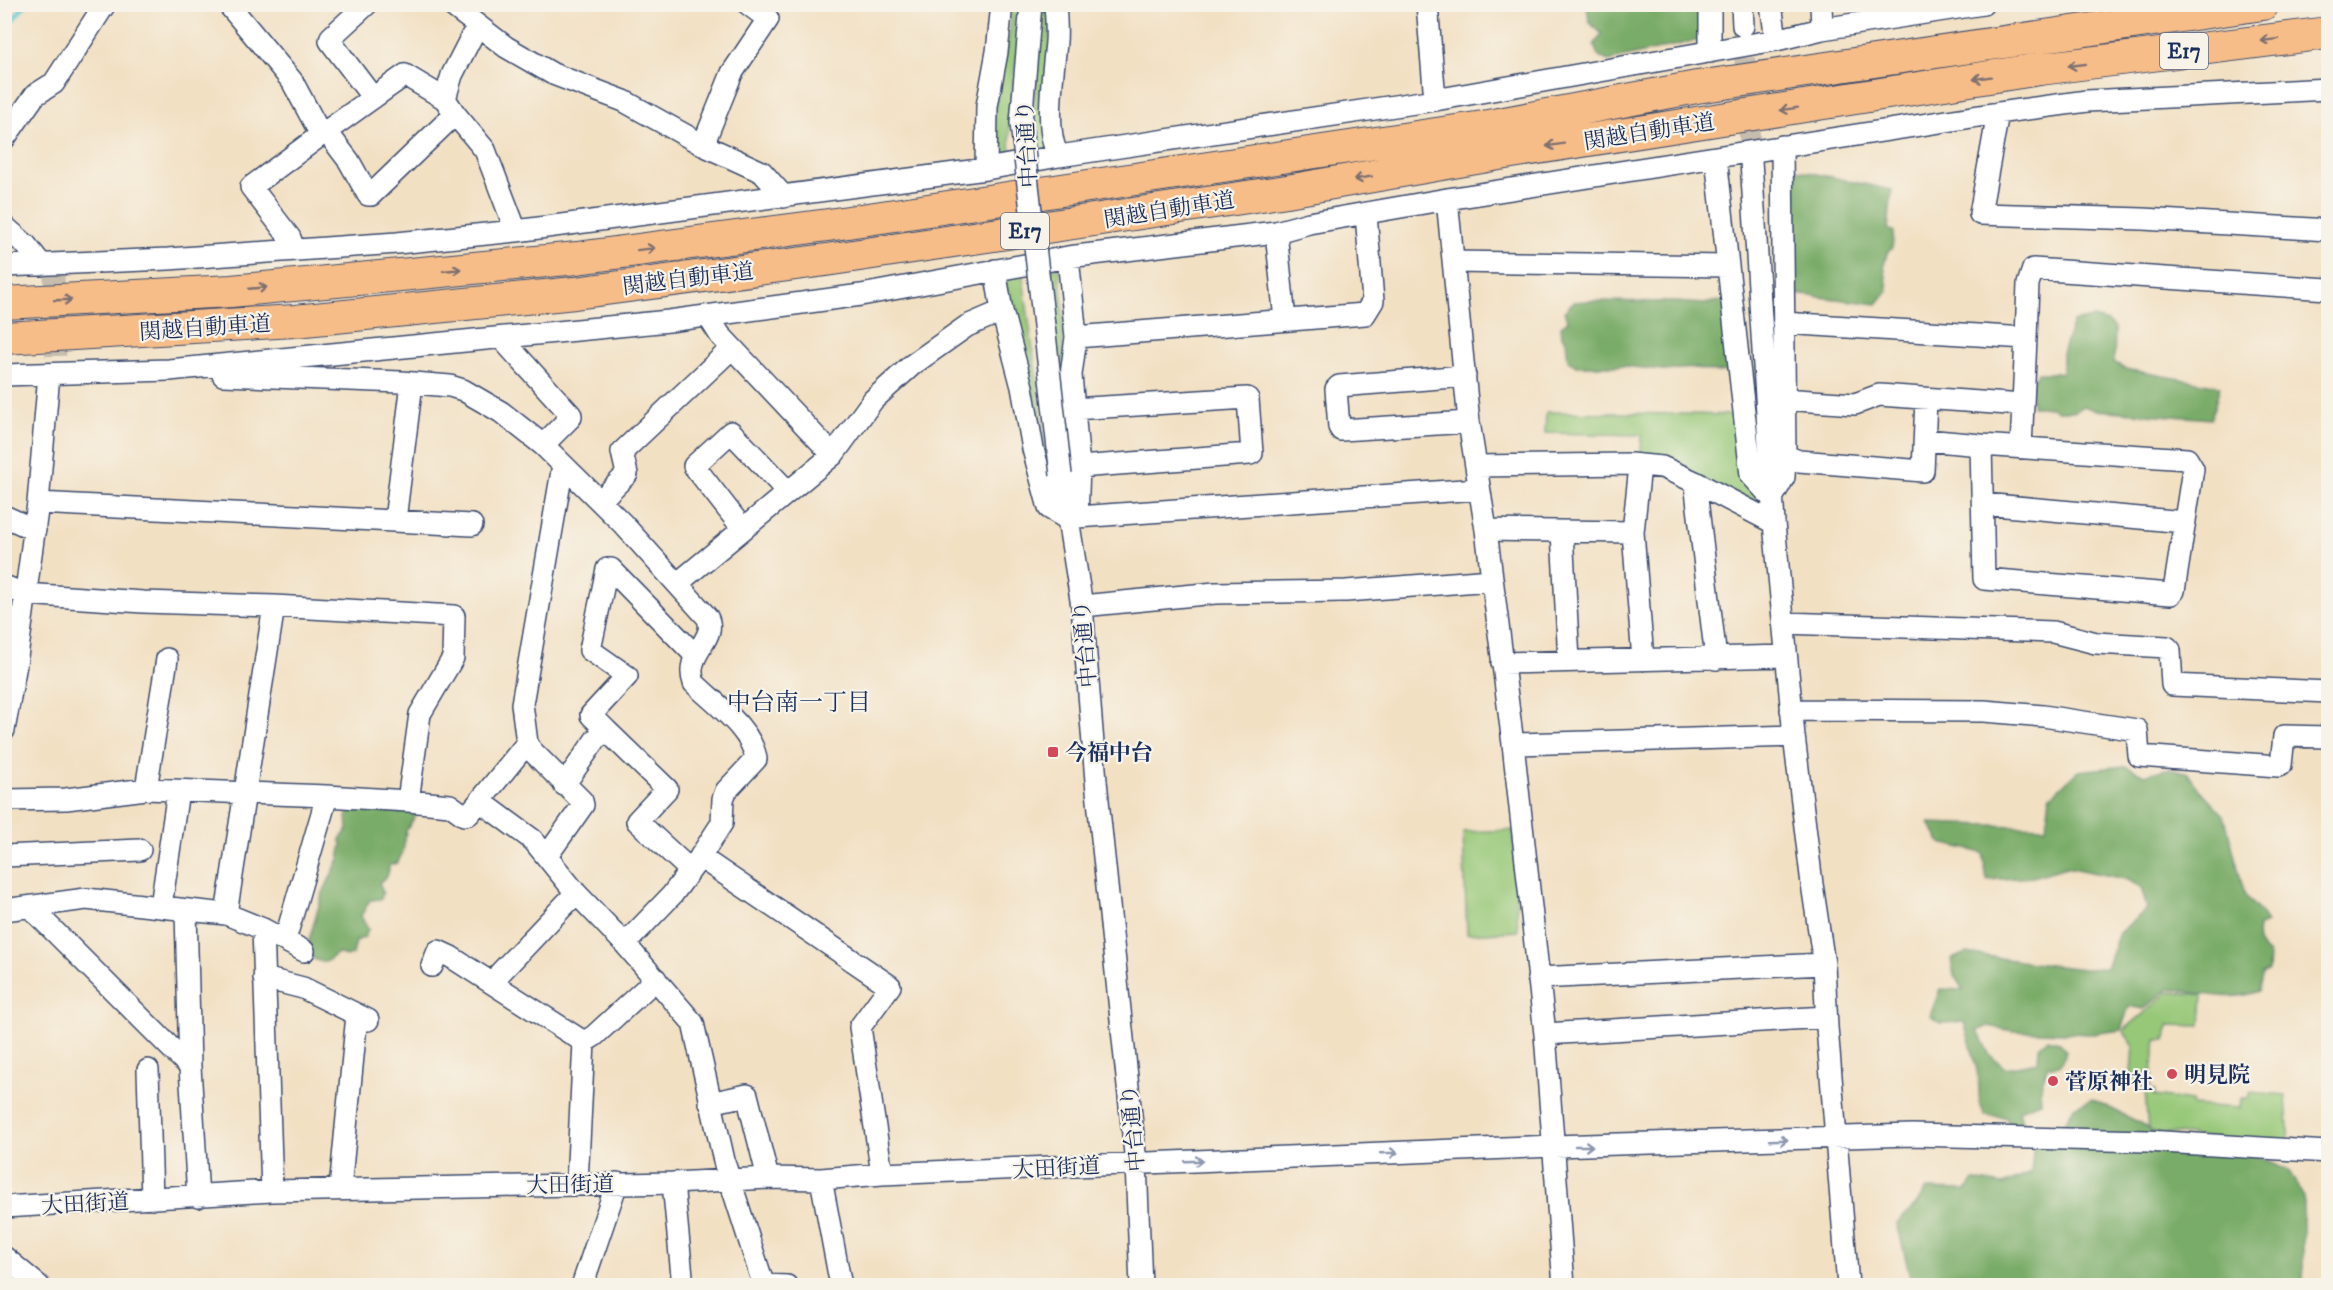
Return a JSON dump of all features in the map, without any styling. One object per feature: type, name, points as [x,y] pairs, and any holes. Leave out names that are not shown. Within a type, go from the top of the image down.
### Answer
[{"type":"highway","name":"関越自動車道","points":[[4,303],[231,291],[411,274],[577,258],[828,225],[1483,127],[1697,87],[2263,4]]},
{"type":"highway","name":"関越自動車道","points":[[4,338],[295,321],[575,292],[791,265],[1275,193],[1499,154],[2040,69],[2328,33]]},
{"type":"street","points":[[4,139],[35,95],[54,83],[105,4]]},
{"type":"street","points":[[228,4],[292,81],[324,134],[349,161],[368,195],[371,195],[450,106],[452,75],[477,26]]},
{"type":"street","points":[[450,4],[506,47],[553,74],[624,101],[703,145],[762,172],[784,197]]},
{"type":"street","points":[[703,145],[732,73],[768,19],[748,4]]},
{"type":"street","points":[[986,169],[987,106],[997,52],[1002,4]]},
{"type":"street","name":"中台通り","points":[[1031,4],[1021,123],[1070,471],[1095,781],[1136,1163],[1141,1286]]},
{"type":"street","points":[[1054,4],[1056,38],[1052,79],[1051,135],[1054,149],[1059,156]]},
{"type":"street","points":[[1427,4],[1435,100]]},
{"type":"street","points":[[1710,4],[1710,52]]},
{"type":"street","points":[[1771,4],[1776,40]]},
{"type":"street","points":[[1821,4],[1822,29]]},
{"type":"street","points":[[4,266],[50,267],[397,243],[516,231],[784,197],[986,169],[1435,100],[1776,40],[1822,29],[1983,4]]},
{"type":"street","points":[[355,8],[330,41],[373,98]]},
{"type":"street","points":[[294,249],[290,238],[252,187],[408,75],[450,106],[485,150],[516,231]]},
{"type":"street","points":[[4,375],[53,370],[177,369],[502,339],[708,316],[861,294],[1068,257],[1276,232],[1309,223],[1447,199],[1998,113],[2087,101],[2328,89]]},
{"type":"street","points":[[1998,113],[1980,214],[2143,219],[2328,230]]},
{"type":"street","points":[[1772,498],[1784,477],[1785,456],[1782,146]]},
{"type":"street","points":[[1716,157],[1751,475],[1772,498]]},
{"type":"street","points":[[1751,161],[1774,523],[1791,710],[1824,964],[1826,1017],[1848,1286]]},
{"type":"street","points":[[1447,199],[1469,422],[1486,530],[1513,744],[1545,1034],[1564,1286]]},
{"type":"street","points":[[1076,337],[1365,314],[1373,301],[1366,214]]},
{"type":"street","points":[[4,226],[50,267]]},
{"type":"street","points":[[1276,232],[1285,320]]},
{"type":"street","points":[[1068,257],[1076,337],[1071,375],[1073,409],[1070,471],[1252,453],[1247,398],[1073,409]]},
{"type":"street","points":[[1454,262],[1727,266]]},
{"type":"street","points":[[2021,448],[2028,284],[2033,269],[2328,290]]},
{"type":"street","points":[[995,270],[1002,311],[1022,387],[1033,449],[1049,508],[1073,519],[1478,489]]},
{"type":"street","points":[[678,583],[833,455],[873,400],[912,365],[967,326],[1002,311]]},
{"type":"street","points":[[708,316],[720,335],[833,455]]},
{"type":"street","points":[[1783,323],[2026,338]]},
{"type":"street","points":[[502,339],[571,415],[543,445]]},
{"type":"street","points":[[600,501],[627,474],[622,452],[732,348]]},
{"type":"street","points":[[177,369],[202,374],[412,384],[463,390],[501,412],[543,445],[678,583],[711,624],[710,631],[695,655],[691,674],[694,683],[737,725],[754,747],[756,759],[726,791],[723,799],[722,823],[695,864],[672,895],[625,944]]},
{"type":"street","points":[[4,730],[10,662],[24,594],[38,503],[53,370]]},
{"type":"street","points":[[1465,376],[1339,386],[1336,389],[1339,427],[1341,429],[1469,422]]},
{"type":"street","points":[[394,520],[412,384]]},
{"type":"street","points":[[1783,399],[1855,404],[1879,395],[2023,405]]},
{"type":"street","points":[[1785,456],[1799,461],[1923,471],[1926,399]]},
{"type":"street","points":[[743,529],[694,466],[731,432],[788,492]]},
{"type":"street","points":[[1925,440],[2187,459],[2193,469],[2174,591],[2171,594],[1984,579],[1981,445]]},
{"type":"street","points":[[547,856],[583,806],[582,801],[532,752],[527,743],[522,704],[563,465]]},
{"type":"street","points":[[1476,466],[1662,467],[1774,523]]},
{"type":"street","points":[[1640,466],[1633,532],[1643,660]]},
{"type":"street","points":[[1695,482],[1716,659]]},
{"type":"street","points":[[38,503],[472,525]]},
{"type":"street","points":[[1983,504],[2185,522]]},
{"type":"street","points":[[4,516],[34,530]]},
{"type":"street","points":[[1486,530],[1633,532]]},
{"type":"street","points":[[1562,532],[1569,661]]},
{"type":"street","points":[[695,655],[611,568],[607,569],[590,650],[627,676],[591,715],[667,789],[637,821],[695,864],[890,986],[860,1027],[882,1174]]},
{"type":"street","points":[[1082,606],[1215,592],[1346,591],[1492,580]]},
{"type":"street","points":[[4,586],[24,594],[143,602],[274,606],[454,616],[453,658],[420,714],[408,801]]},
{"type":"street","points":[[226,914],[274,606]]},
{"type":"street","points":[[1783,623],[2053,632],[2096,643],[2167,646],[2170,650],[2172,685],[2328,692]]},
{"type":"street","points":[[1502,663],[1786,656]]},
{"type":"street","points":[[146,789],[167,658]]},
{"type":"street","points":[[1791,710],[1984,711],[2043,716],[2137,730],[2139,731],[2139,756],[2278,766],[2281,765],[2284,736],[2328,737]]},
{"type":"street","points":[[564,784],[596,739],[606,730]]},
{"type":"street","points":[[1513,744],[1794,736]]},
{"type":"street","points":[[4,800],[66,799],[146,789],[408,801],[450,805],[464,815],[469,814],[527,743]]},
{"type":"street","points":[[161,906],[178,791]]},
{"type":"street","points":[[285,940],[327,796]]},
{"type":"street","points":[[480,801],[533,840],[576,893],[625,944],[693,1023],[730,1180],[764,1285],[787,1286]]},
{"type":"street","points":[[4,856],[140,850]]},
{"type":"street","points":[[493,984],[500,973],[576,893]]},
{"type":"street","points":[[4,910],[86,899],[226,914],[263,929],[304,951]]},
{"type":"street","points":[[31,908],[190,1067]]},
{"type":"street","points":[[186,911],[190,1067],[198,1197]]},
{"type":"street","points":[[263,929],[272,1191]]},
{"type":"street","points":[[432,966],[438,951],[451,957],[584,1042]]},
{"type":"street","points":[[1538,978],[1824,964]]},
{"type":"street","points":[[264,978],[303,988],[364,1018],[340,1189]]},
{"type":"street","points":[[577,1183],[584,1042],[656,979]]},
{"type":"street","points":[[1545,1034],[1826,1017]]},
{"type":"street","points":[[148,1070],[152,1199]]},
{"type":"street","points":[[710,1102],[747,1095],[768,1178]]},
{"type":"street","name":"大田街道","points":[[4,1207],[272,1191],[577,1183],[673,1183],[768,1178],[821,1179],[882,1174],[1554,1146],[1912,1135],[2147,1141],[2328,1152]]},
{"type":"street","points":[[821,1179],[841,1286]]},
{"type":"street","points":[[582,1286],[617,1183]]},
{"type":"street","points":[[673,1183],[684,1286]]},
{"type":"street","points":[[7,1263],[39,1286]]},
{"type":"green space","points":[[1012,5],[1020,5],[1018,44],[1009,115],[1011,159],[1002,160],[996,150],[994,120],[1010,33]]},
{"type":"green space","points":[[1042,5],[1050,5],[1048,151],[1035,156],[1033,118]]},
{"type":"green space","points":[[1587,5],[1704,5],[1704,39],[1608,61],[1598,56],[1594,45],[1602,34],[1589,22]]},
{"type":"green space","points":[[1789,168],[1892,190],[1888,229],[1894,232],[1892,248],[1887,253],[1884,265],[1888,290],[1877,304],[1795,294],[1792,285]]},
{"type":"green space","points":[[1044,268],[1059,268],[1063,306],[1063,377],[1072,474]]},
{"type":"green space","points":[[1022,270],[1050,477],[1040,425],[1005,281],[1009,274]]},
{"type":"green space","points":[[1718,301],[1726,303],[1732,371],[1715,372],[1696,368],[1664,370],[1623,366],[1576,366],[1568,360],[1566,341],[1562,336],[1561,326],[1568,321],[1564,312],[1573,302],[1704,304]]},
{"type":"green space","points":[[2093,318],[2108,322],[2115,328],[2114,362],[2125,369],[2220,386],[2211,419],[2094,410],[2084,406],[2075,411],[2057,411],[2052,407],[2032,407],[2032,382],[2038,373],[2062,373],[2062,353],[2073,322]]},
{"type":"green space","points":[[1546,412],[1743,415],[1773,521],[1640,464],[1642,435],[1545,433]]},
{"type":"green space","points":[[2125,766],[2145,775],[2165,769],[2187,772],[2224,815],[2245,895],[2267,923],[2258,926],[2257,935],[2258,942],[2269,954],[2268,970],[2262,974],[2259,991],[2247,994],[2214,996],[2169,989],[2144,1009],[2129,1006],[2121,1030],[2092,1034],[2013,1031],[1988,1026],[1978,1031],[1989,1054],[2005,1068],[2038,1062],[2039,1046],[2047,1039],[2060,1042],[2066,1051],[2061,1064],[2053,1067],[2048,1065],[2040,1089],[2041,1102],[2019,1110],[2023,1125],[2011,1126],[2005,1117],[1985,1115],[1982,1110],[1976,1064],[1964,1022],[1940,1023],[1930,1016],[1940,989],[1963,990],[1954,975],[1951,959],[1967,953],[2084,969],[2106,968],[2119,933],[2147,909],[2141,887],[2125,879],[2066,867],[2033,877],[1987,880],[1983,853],[1941,843],[1929,823],[2046,827],[2050,797],[2078,771]]},
{"type":"green space","points":[[349,807],[387,809],[401,813],[407,808],[414,809],[416,815],[406,831],[403,852],[397,863],[389,865],[387,876],[379,882],[383,893],[381,899],[370,900],[361,916],[368,929],[365,937],[356,941],[353,954],[347,957],[338,953],[326,962],[321,962],[312,958],[309,940],[322,895],[339,859],[342,844],[340,839],[348,830]]},
{"type":"green space","points":[[1513,830],[1518,931],[1467,934],[1463,832]]},
{"type":"green space","points":[[2169,992],[2203,995],[2201,1026],[2168,1025],[2166,1040],[2156,1040],[2150,1090],[2155,1090],[2154,1096],[2192,1101],[2192,1105],[2240,1108],[2241,1098],[2250,1098],[2250,1092],[2286,1095],[2289,1146],[2148,1131],[2145,1089],[2131,1074],[2133,1045],[2123,1031]]},
{"type":"green space","points":[[2092,1099],[2140,1123],[2153,1133],[2255,1155],[2289,1171],[2303,1196],[2303,1285],[1912,1285],[1897,1223],[1916,1205],[1926,1189],[1967,1190],[1974,1180],[2003,1185],[2031,1173],[2034,1142],[2058,1133],[2074,1107]]},
{"type":"waterway","points":[[4,30],[26,4]]},
{"type":"tunnel","points":[[1743,27],[1751,161]]},
{"type":"tunnel","points":[[54,273],[56,361]]},
{"type":"place","name":"今福中台","points":[[1053,752]]},
{"type":"place","name":"明見院","points":[[2172,1074]]},
{"type":"place","name":"菅原神社","points":[[2053,1081]]},
{"type":"district","name":"中台南一丁目","points":[[799,702]]}]
